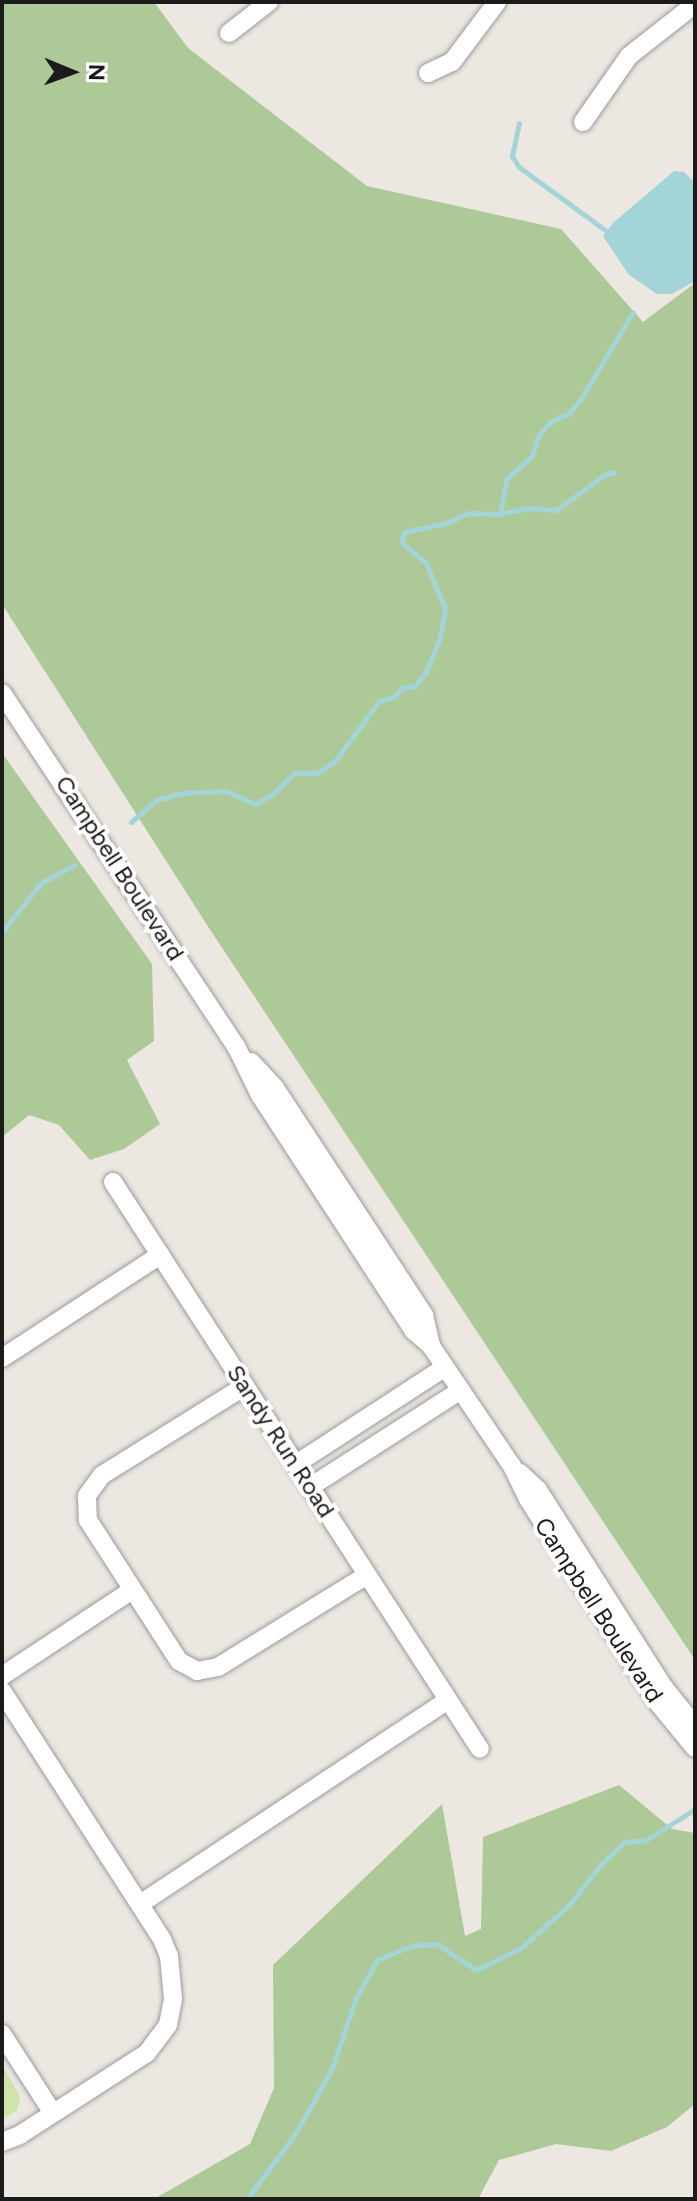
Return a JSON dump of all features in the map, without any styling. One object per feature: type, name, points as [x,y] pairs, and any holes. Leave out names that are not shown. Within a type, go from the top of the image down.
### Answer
[{"type":"street","points":[[229,33],[269,2]]},
{"type":"street","points":[[428,73],[452,62],[497,2]]},
{"type":"street","points":[[583,122],[629,56],[695,4]]},
{"type":"street","name":"Campbell Boulevard","points":[[2,693],[236,1046],[277,1121],[414,1331],[431,1346],[512,1466],[528,1499],[632,1664],[695,1748]]},
{"type":"street","name":"Sandy Run Road","points":[[113,1182],[480,1749]]},
{"type":"street","points":[[2,1358],[160,1255]]},
{"type":"street","points":[[296,1464],[444,1368]]},
{"type":"street","points":[[245,1386],[102,1475],[90,1488],[85,1504],[88,1520],[132,1590],[179,1661],[190,1670],[204,1672],[218,1667],[367,1575]]},
{"type":"street","points":[[310,1487],[461,1390]]},
{"type":"street","name":"Campbell Boulevard","points":[[512,1466],[538,1490],[662,1685],[695,1726]]},
{"type":"street","points":[[2,1676],[132,1590]]},
{"type":"street","points":[[2,1691],[140,1904],[169,1956],[173,1999],[168,2025],[147,2053],[2,2142]]},
{"type":"street","points":[[140,1904],[448,1700]]},
{"type":"street","points":[[2,2034],[53,2113]]},
{"type":"green space","points":[[2,2],[154,2],[188,48],[367,186],[561,229],[643,322],[695,283],[695,1660],[209,928],[2,604]]},
{"type":"green space","points":[[2,753],[152,964],[154,1041],[127,1060],[160,1124],[124,1149],[90,1160],[59,1125],[29,1115],[2,1137]]},
{"type":"green space","points":[[619,1785],[672,1829],[695,1833],[695,2104],[667,2127],[611,2151],[556,2144],[499,2160],[478,2199],[154,2199],[250,2144],[274,2088],[273,1965],[442,1804],[465,1936],[481,1929],[483,1837]]},
{"type":"green space","points":[[2,2065],[20,2096],[17,2111],[2,2119]]},
{"type":"water","points":[[674,171],[684,172],[695,183],[695,281],[672,294],[657,294],[629,275],[603,236],[613,223]]},
{"type":"waterway","points":[[519,123],[512,156],[519,167],[605,230]]},
{"type":"waterway","points":[[500,513],[507,478],[532,456],[539,435],[549,423],[569,413],[581,399],[633,312]]},
{"type":"waterway","points":[[131,822],[156,800],[182,793],[226,791],[255,804],[273,794],[294,773],[317,773],[335,761],[379,701],[394,697],[402,688],[415,686],[426,672],[440,637],[445,609],[426,563],[402,543],[404,532],[447,523],[468,513],[499,514],[527,508],[556,510],[604,475],[615,472]]},
{"type":"waterway","points":[[2,932],[41,883],[75,865]]},
{"type":"waterway","points":[[247,2199],[295,2134],[331,2071],[355,2000],[377,1960],[412,1946],[437,1944],[476,1970],[521,1948],[570,1904],[600,1865],[625,1842],[646,1840],[695,1809]]}]
